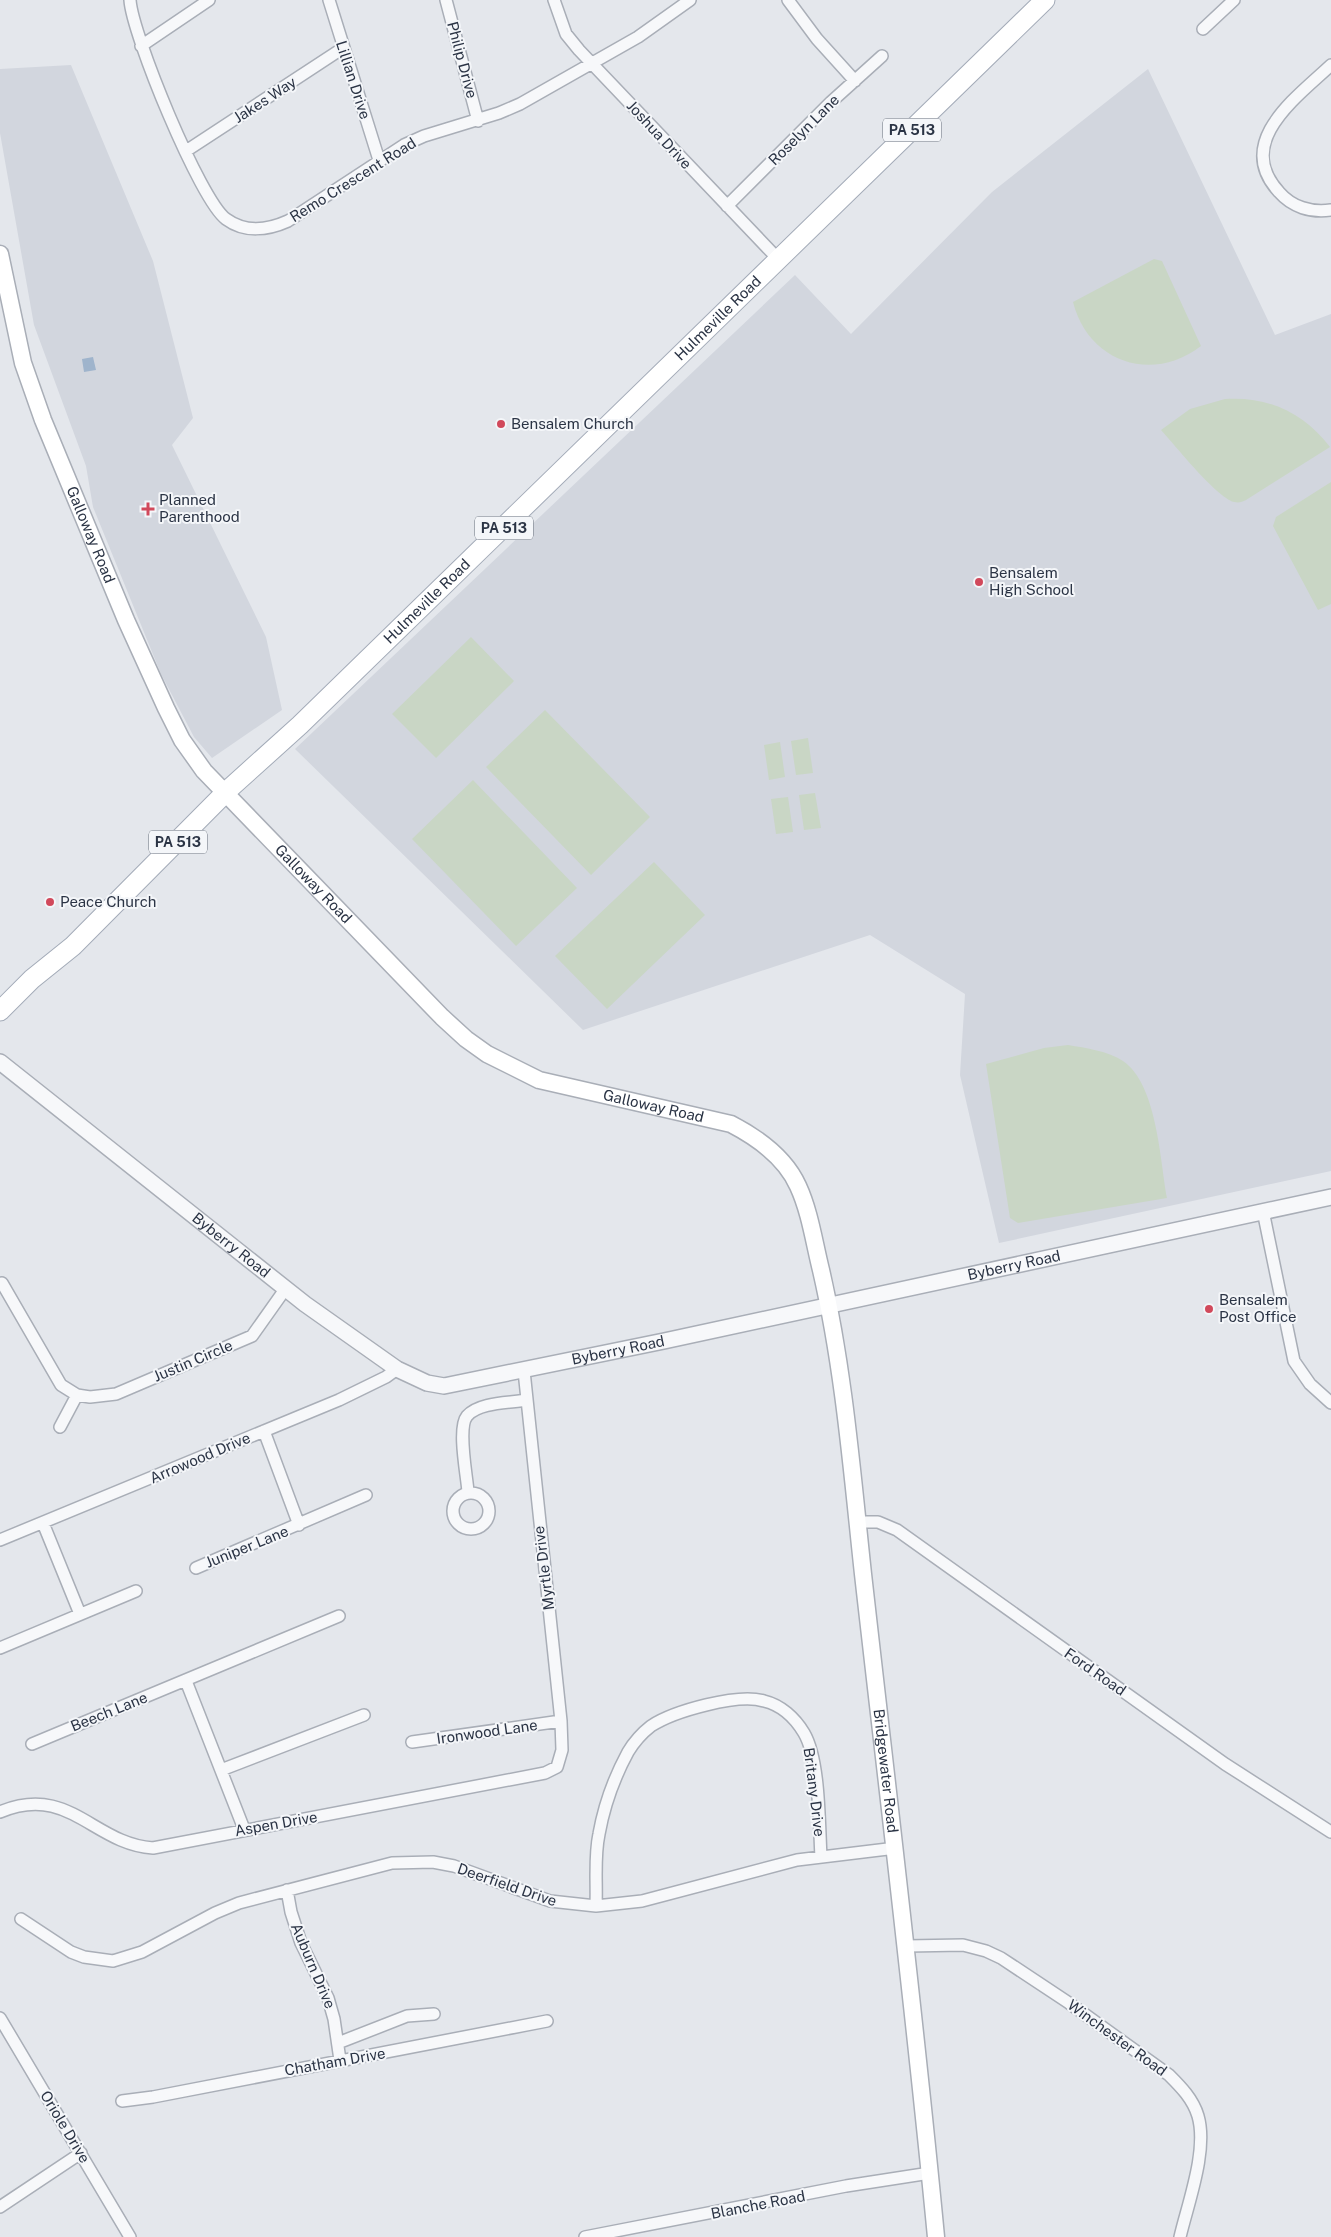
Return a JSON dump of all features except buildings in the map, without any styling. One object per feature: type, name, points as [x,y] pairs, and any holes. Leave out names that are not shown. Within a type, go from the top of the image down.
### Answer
[{"type":"main road","name":"Hulmeville Road","points":[[0,1011],[32,979],[76,942],[225,794],[282,740],[300,726],[1045,0]]},
{"type":"main road","name":"Galloway Road","points":[[0,254],[23,363],[31,388],[126,620],[182,740],[192,757],[225,794],[442,1017],[466,1039],[487,1054],[539,1080],[731,1124],[752,1135],[768,1147],[785,1166],[798,1185],[829,1306]]},
{"type":"main road","name":"Bridgewater Road","points":[[829,1306],[842,1386],[896,1848],[936,2237]]},
{"type":"street","name":"Remo Crescent Road","points":[[130,0],[134,26],[141,46],[200,183],[220,214],[237,225],[259,229],[270,228],[288,221],[379,160],[424,136],[478,121],[520,104],[638,37],[690,0]]},
{"type":"street","points":[[141,46],[209,0]]},
{"type":"street","name":"Lillian Drive","points":[[329,0],[342,48],[379,160]]},
{"type":"street","name":"Philip Drive","points":[[446,0],[478,121]]},
{"type":"street","name":"Joshua Drive","points":[[554,0],[566,34],[592,64],[779,260]]},
{"type":"street","points":[[788,0],[817,39],[855,81]]},
{"type":"street","points":[[1204,29],[1234,0]]},
{"type":"street","name":"Jakes Way","points":[[186,151],[342,48]]},
{"type":"street","name":"Roselyn Lane","points":[[727,206],[882,56]]},
{"type":"street","points":[[1331,65],[1273,122],[1264,140],[1263,151],[1267,173],[1275,187],[1286,199],[1306,209],[1331,210]]},
{"type":"street","name":"Byberry Road","points":[[0,1062],[286,1288],[397,1369],[427,1383],[444,1386],[524,1371],[829,1306],[1018,1263],[1331,1196]]},
{"type":"street","points":[[1263,1211],[1294,1361],[1310,1384],[1331,1403]]},
{"type":"street","points":[[2,1283],[61,1385],[77,1394],[60,1427]]},
{"type":"street","name":"Justin Circle","points":[[77,1394],[90,1397],[116,1394],[252,1336],[286,1288]]},
{"type":"street","name":"Arrowood Drive","points":[[0,1540],[339,1400],[386,1377],[397,1369]]},
{"type":"street","name":"Myrtle Drive","points":[[524,1371],[523,1401],[561,1721],[562,1750],[558,1764]]},
{"type":"street","points":[[468,1492],[463,1435],[464,1421],[468,1415],[483,1407],[523,1401]]},
{"type":"street","name":"Juniper Lane","points":[[264,1431],[299,1525]]},
{"type":"street","name":"Juniper Lane","points":[[196,1568],[366,1495]]},
{"type":"street","name":"Ford Road","points":[[858,1522],[878,1522],[897,1530],[1225,1764],[1331,1832]]},
{"type":"street","points":[[43,1523],[80,1614]]},
{"type":"street","points":[[0,1648],[136,1591]]},
{"type":"street","name":"Beech Lane","points":[[32,1744],[339,1616]]},
{"type":"street","points":[[186,1681],[244,1829]]},
{"type":"street","name":"Britany Drive","points":[[596,1906],[598,1834],[617,1777],[629,1751],[637,1739],[653,1725],[720,1702],[749,1698],[772,1703],[789,1715],[804,1733],[812,1754],[821,1857]]},
{"type":"street","points":[[222,1770],[364,1715]]},
{"type":"street","name":"Ironwood Lane","points":[[412,1742],[561,1721]]},
{"type":"street","name":"Aspen Drive","points":[[0,1812],[32,1804],[60,1808],[131,1845],[153,1848],[244,1829],[545,1773],[558,1764]]},
{"type":"street","name":"Deerfield Drive","points":[[22,1919],[71,1952],[84,1957],[113,1961],[142,1952],[239,1902],[384,1865],[434,1862],[472,1872],[550,1901],[596,1906],[642,1901],[797,1860],[896,1848]]},
{"type":"street","name":"Auburn Drive","points":[[288,1890],[291,1912],[301,1943],[328,1998],[340,2060]]},
{"type":"street","name":"Winchester Road","points":[[907,1946],[963,1945],[986,1951],[1001,1958],[1162,2070],[1183,2088],[1197,2115],[1200,2137],[1194,2182],[1180,2237]]},
{"type":"street","points":[[338,2043],[407,2016],[434,2014]]},
{"type":"street","name":"Oriole Drive","points":[[0,2018],[130,2237]]},
{"type":"street","name":"Chatham Drive","points":[[122,2101],[154,2097],[547,2021]]},
{"type":"street","points":[[0,2207],[81,2153]]},
{"type":"street","name":"Blanche Road","points":[[585,2237],[870,2182],[930,2173]]},
{"type":"shaded area","points":[[71,65],[153,261],[193,418],[172,445],[266,637],[282,710],[212,758],[194,737],[161,674],[93,507],[86,466],[34,325],[0,133],[0,69]]},
{"type":"shaded area","points":[[1148,69],[1275,335],[1331,314],[1331,1171],[999,1243],[960,1075],[965,994],[870,935],[583,1030],[295,749],[795,275],[851,334],[992,192]]},
{"type":"green space","points":[[1154,259],[1162,261],[1201,346],[1182,357],[1162,364],[1143,365],[1124,361],[1107,352],[1092,340],[1081,323],[1073,302]]},
{"type":"green space","points":[[1225,399],[1256,400],[1284,409],[1309,425],[1330,447],[1246,500],[1234,502],[1217,491],[1161,430],[1190,409]]},
{"type":"green space","points":[[1331,482],[1331,604],[1318,610],[1273,526],[1276,517]]},
{"type":"green space","points":[[471,637],[514,681],[436,758],[392,714]]},
{"type":"green space","points":[[545,710],[650,817],[591,875],[486,767]]},
{"type":"green space","points":[[808,738],[813,773],[796,775],[791,741]]},
{"type":"green space","points":[[780,742],[785,777],[769,780],[764,745]]},
{"type":"green space","points":[[473,780],[577,888],[516,946],[412,839]]},
{"type":"green space","points":[[815,793],[821,828],[804,830],[799,795]]},
{"type":"green space","points":[[788,797],[793,832],[776,834],[771,799]]},
{"type":"green space","points":[[654,862],[705,915],[607,1009],[555,956]]},
{"type":"green space","points":[[1068,1045],[1097,1050],[1111,1055],[1123,1061],[1134,1072],[1150,1104],[1159,1144],[1167,1198],[1018,1223],[1010,1218],[986,1064],[1044,1048]]},
{"type":"water","points":[[93,357],[96,370],[84,372],[82,359]]},
{"type":"place","name":"Bensalem Church","points":[[501,424]]},
{"type":"place","name":"Planned Parenthood","points":[[148,509]]},
{"type":"place","name":"Bensalem High School","points":[[979,582]]},
{"type":"place","name":"Peace Church","points":[[50,902]]},
{"type":"place","name":"Bensalem Post Office","points":[[1209,1309]]}]
